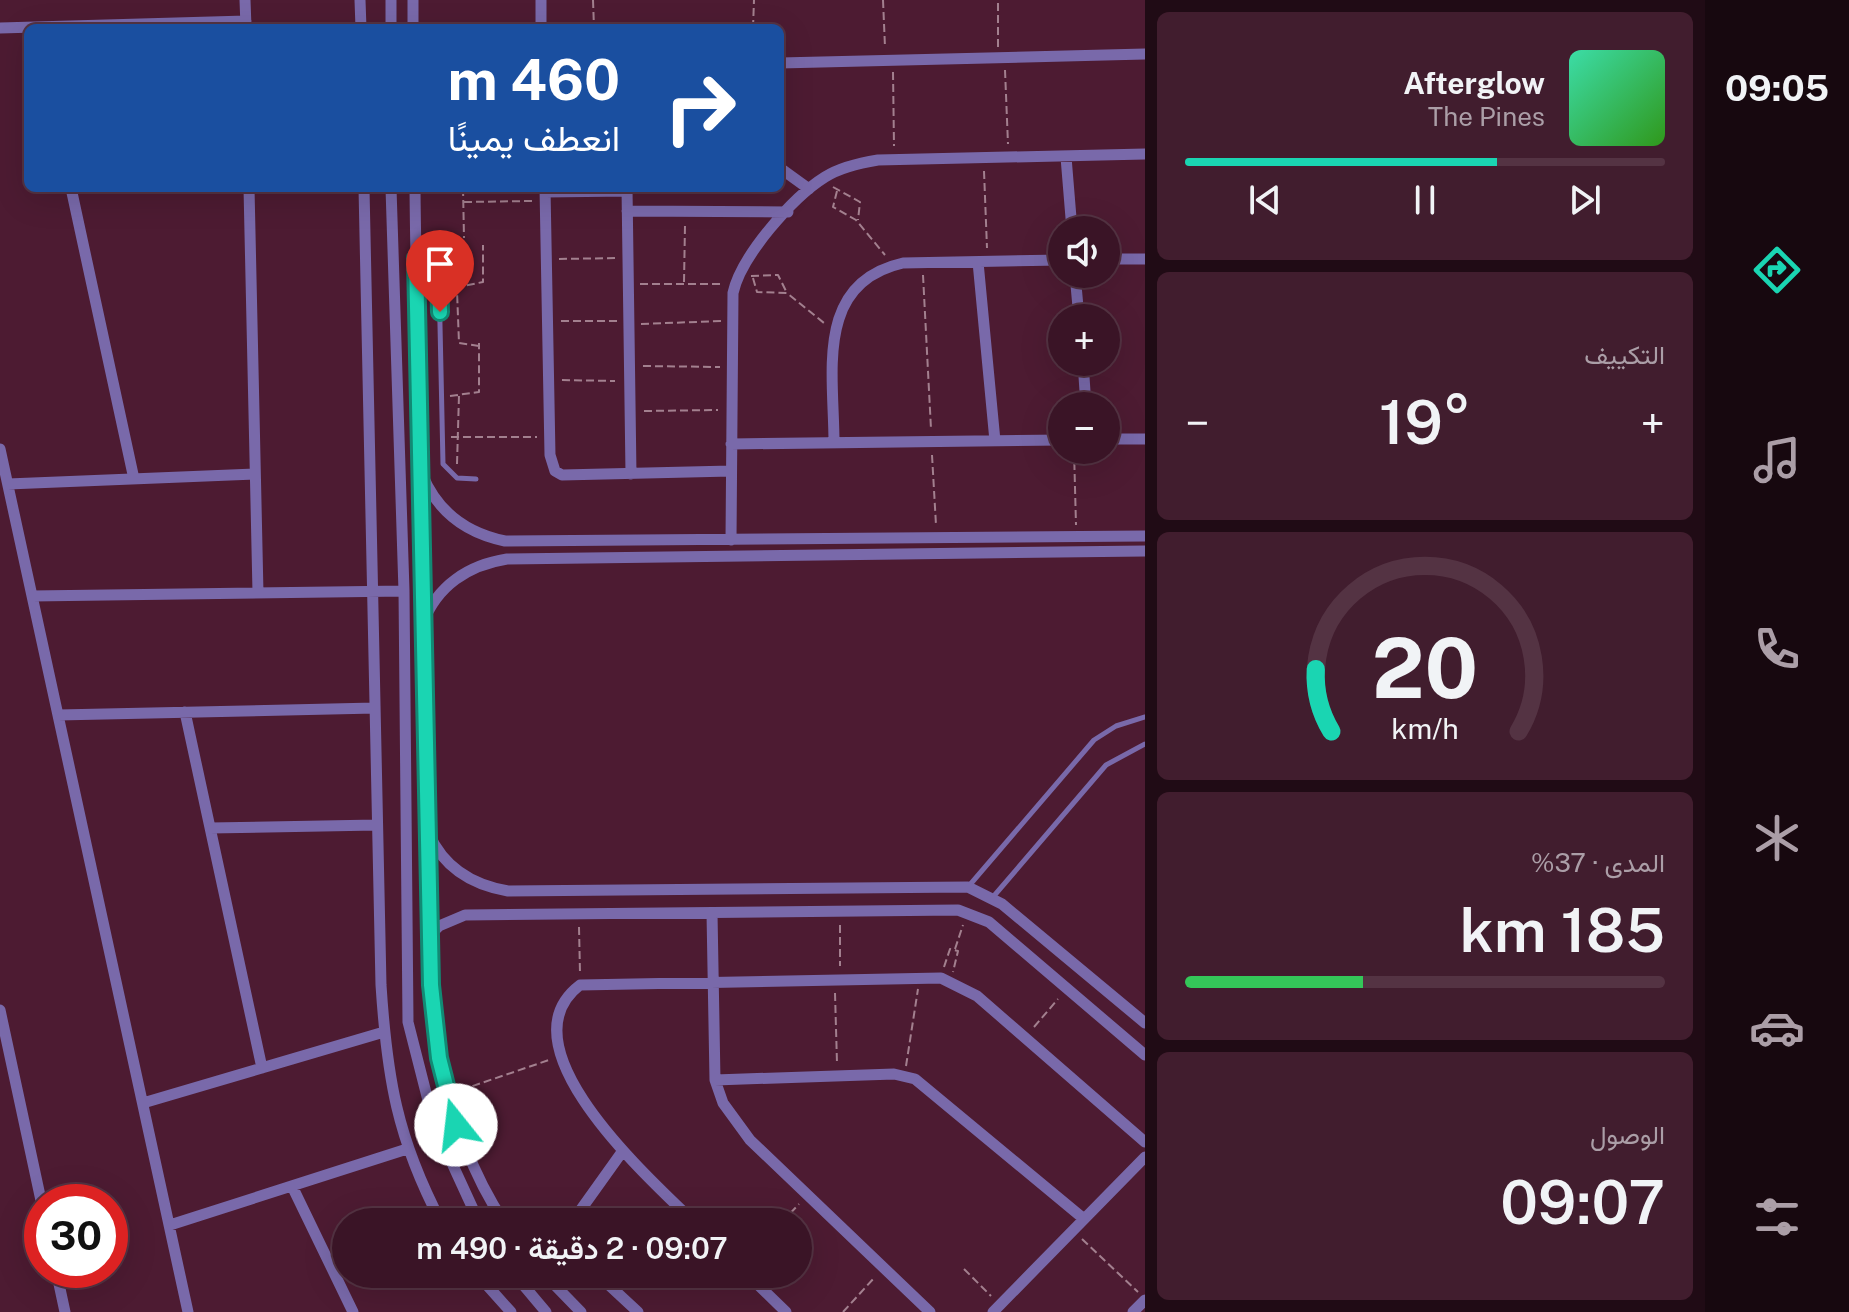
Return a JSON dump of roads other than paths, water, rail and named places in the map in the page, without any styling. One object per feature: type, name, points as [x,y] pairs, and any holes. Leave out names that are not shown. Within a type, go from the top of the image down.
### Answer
[{"type":"street","points":[[245,0],[246,24]]},
{"type":"street","points":[[360,0],[361,24]]},
{"type":"street","points":[[391,0],[391,24]]},
{"type":"street","points":[[413,0],[413,24]]},
{"type":"street","points":[[541,0],[541,24]]},
{"type":"street","points":[[0,28],[24,27]]},
{"type":"street","points":[[784,63],[1145,54]]},
{"type":"street","points":[[731,540],[731,367],[736,279],[747,258],[809,189],[824,177],[859,163],[894,159],[1145,154]]},
{"type":"street","points":[[1066,157],[1071,216]]},
{"type":"street","points":[[784,171],[809,189]]},
{"type":"street","points":[[72,192],[134,479]]},
{"type":"street","points":[[249,192],[258,593]]},
{"type":"street","points":[[364,192],[377,825],[386,1068],[407,1149],[434,1208]]},
{"type":"street","points":[[391,192],[404,591],[408,1022],[434,1124],[473,1208]]},
{"type":"street","points":[[415,192],[425,827],[434,1022],[447,1094],[468,1154],[497,1208]]},
{"type":"street","points":[[586,192],[545,194],[550,463],[562,475],[731,471]]},
{"type":"street","points":[[627,192],[631,474]]},
{"type":"street","points":[[627,211],[788,212]]},
{"type":"street","points":[[1120,259],[1145,259]]},
{"type":"street","points":[[834,443],[835,332],[840,312],[853,291],[872,275],[893,265],[1048,260]]},
{"type":"street","points":[[983,262],[995,441]]},
{"type":"street","points":[[1120,439],[1145,439]]},
{"type":"street","points":[[731,444],[1048,440]]},
{"type":"street","points":[[0,449],[188,1312]]},
{"type":"street","points":[[421,471],[442,508],[464,526],[505,541],[1145,536]]},
{"type":"street","points":[[8,484],[255,474]]},
{"type":"street","points":[[421,627],[434,601],[453,580],[478,566],[507,559],[1145,551]]},
{"type":"street","points":[[32,596],[404,591]]},
{"type":"street","points":[[58,715],[375,708]]},
{"type":"street","points":[[185,712],[262,1068]]},
{"type":"street","points":[[210,828],[377,825]]},
{"type":"street","points":[[425,827],[438,851],[457,871],[473,882],[508,891],[968,887],[993,897],[1145,1023]]},
{"type":"street","points":[[429,936],[439,926],[465,915],[839,912],[948,908],[968,912],[989,922],[1145,1055]]},
{"type":"street","points":[[712,913],[715,1080],[734,1122],[930,1312]]},
{"type":"street","points":[[680,1208],[622,1152],[596,1118],[562,1056],[555,1024],[567,995],[580,985],[597,982],[713,983],[920,976],[946,979],[977,996],[1145,1142]]},
{"type":"street","points":[[0,1010],[37,1184]]},
{"type":"street","points":[[143,1103],[384,1032]]},
{"type":"street","points":[[715,1080],[905,1075],[925,1083],[1084,1219]]},
{"type":"street","points":[[170,1225],[407,1149]]},
{"type":"street","points":[[582,1208],[622,1152]]},
{"type":"street","points":[[996,1308],[1145,1157]]},
{"type":"street","points":[[292,1186],[353,1312]]},
{"type":"street","points":[[60,1288],[65,1312]]},
{"type":"street","points":[[490,1288],[511,1312]]},
{"type":"street","points":[[526,1288],[546,1312]]},
{"type":"street","points":[[558,1288],[581,1312]]},
{"type":"street","points":[[612,1288],[638,1312]]},
{"type":"street","points":[[761,1288],[786,1312]]},
{"type":"street","points":[[1133,1312],[1145,1299]]},
{"type":"lane","points":[[416,258],[431,264],[439,279],[443,464],[457,478],[476,479]]},
{"type":"lane","points":[[968,887],[1094,740],[1116,726],[1145,717]]},
{"type":"lane","points":[[993,897],[1106,765],[1145,744]]}]
